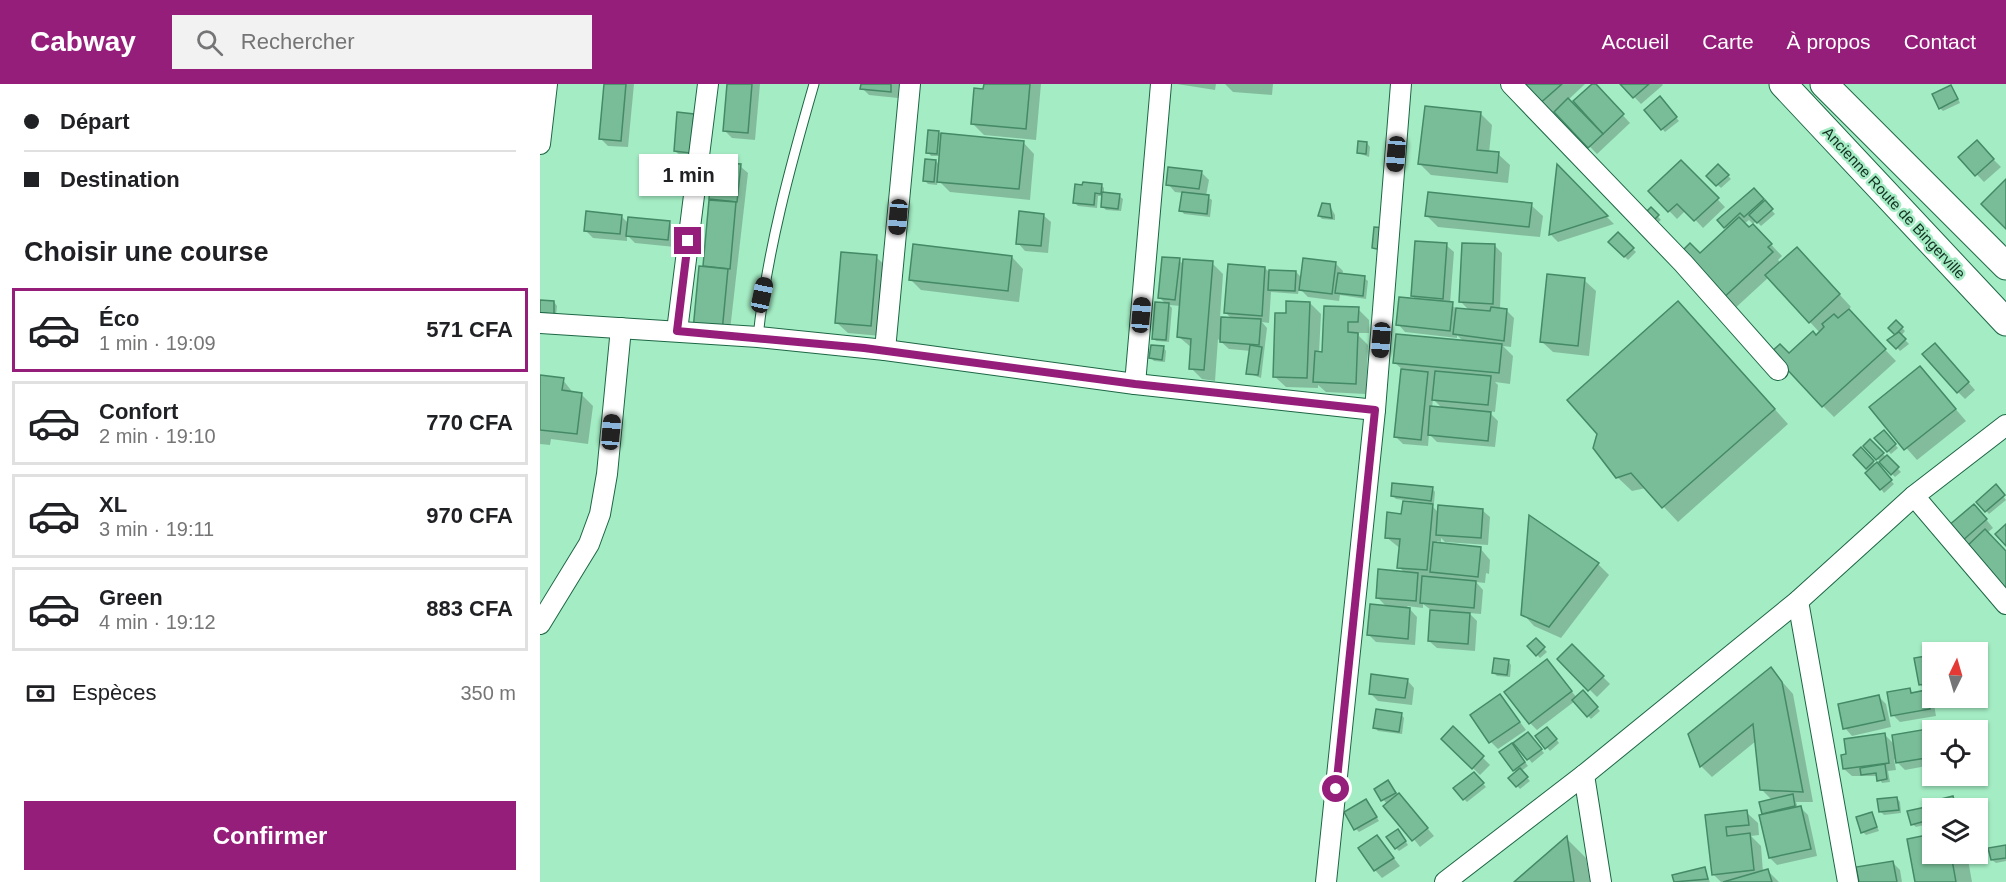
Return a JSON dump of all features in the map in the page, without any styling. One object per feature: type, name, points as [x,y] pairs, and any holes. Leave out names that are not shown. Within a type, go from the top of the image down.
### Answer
[{"type":"street","points":[[540,144],[547,84]]},
{"type":"street","points":[[677,331],[708,84]]},
{"type":"street","points":[[885,350],[910,84]]},
{"type":"street","points":[[1135,384],[1161,84]]},
{"type":"street","points":[[1326,882],[1375,410],[1401,84]]},
{"type":"street","points":[[1511,84],[1683,263],[1778,370]]},
{"type":"street","points":[[1788,90],[1830,85]]},
{"type":"street","name":"Ancienne Route de Bingerville","points":[[1830,85],[2006,266]]},
{"type":"street","name":"Ancienne Route de Bingerville","points":[[1788,90],[2006,322]]},
{"type":"street","points":[[540,323],[758,337],[885,350],[1135,384],[1375,410]]},
{"type":"street","points":[[540,624],[589,544],[600,514],[607,474],[621,328]]},
{"type":"street","points":[[1445,882],[1584,775],[1798,601],[1914,496],[2006,425]]},
{"type":"street","points":[[1914,496],[2006,604]]},
{"type":"street","points":[[1798,601],[1848,882]]},
{"type":"street","points":[[1584,775],[1601,882]]},
{"type":"lane","points":[[758,337],[762,295],[777,223],[813,84]]},
{"type":"building","points":[[604,84],[626,84],[621,141],[599,139]]},
{"type":"building","points":[[727,84],[752,84],[748,133],[723,131]]},
{"type":"building","points":[[861,84],[891,84],[891,92],[860,89]]},
{"type":"building","points":[[984,84],[1030,84],[1026,129],[971,124],[974,88],[983,89]]},
{"type":"building","points":[[1519,84],[1562,84],[1537,106]]},
{"type":"building","points":[[1592,84],[1596,84],[1624,114],[1603,134],[1573,101]]},
{"type":"building","points":[[1620,84],[1649,84],[1633,98]]},
{"type":"building","points":[[1951,85],[1958,99],[1939,109],[1932,94]]},
{"type":"building","points":[[1660,96],[1677,117],[1661,130],[1644,110]]},
{"type":"building","points":[[1568,98],[1603,134],[1588,148],[1554,112]]},
{"type":"building","points":[[1425,106],[1481,112],[1477,150],[1499,152],[1497,173],[1418,164]]},
{"type":"building","points":[[677,112],[694,114],[690,153],[674,151]]},
{"type":"building","points":[[928,130],[939,131],[937,154],[926,153]]},
{"type":"building","points":[[941,133],[1024,141],[1019,189],[937,182]]},
{"type":"building","points":[[1977,140],[1994,159],[1975,176],[1958,157]]},
{"type":"building","points":[[1358,141],[1367,142],[1366,154],[1357,153]]},
{"type":"building","points":[[925,159],[936,160],[934,182],[923,181]]},
{"type":"building","points":[[1681,160],[1719,198],[1694,221],[1677,204],[1668,212],[1648,191]]},
{"type":"building","points":[[712,162],[741,164],[737,202],[709,199]]},
{"type":"building","points":[[1557,164],[1600,208],[1608,216],[1549,235]]},
{"type":"building","points":[[1718,164],[1729,175],[1716,186],[1706,176]]},
{"type":"building","points":[[1168,167],[1202,171],[1199,189],[1166,185]]},
{"type":"building","points":[[2006,179],[2006,229],[1981,204]]},
{"type":"building","points":[[1083,182],[1102,184],[1101,194],[1095,193],[1094,205],[1073,203],[1075,184],[1082,185]]},
{"type":"building","points":[[1754,188],[1764,199],[1744,217],[1740,213],[1724,228],[1717,220]]},
{"type":"building","points":[[1102,192],[1120,194],[1118,209],[1101,207]]},
{"type":"building","points":[[1182,192],[1209,195],[1207,214],[1179,211]]},
{"type":"building","points":[[1428,192],[1532,203],[1529,227],[1425,216]]},
{"type":"building","points":[[709,200],[736,202],[730,269],[703,266]]},
{"type":"building","points":[[1765,200],[1773,209],[1757,223],[1749,215]]},
{"type":"building","points":[[1322,203],[1330,204],[1332,218],[1318,216]]},
{"type":"building","points":[[1651,207],[1659,215],[1653,221],[1645,213]]},
{"type":"building","points":[[586,211],[622,215],[620,234],[584,231]]},
{"type":"building","points":[[1019,211],[1044,214],[1041,246],[1016,244]]},
{"type":"building","points":[[628,217],[670,221],[668,240],[626,236]]},
{"type":"building","points":[[1739,217],[1749,227],[1753,224],[1772,244],[1768,247],[1773,252],[1720,301],[1677,256],[1690,243],[1700,253]]},
{"type":"building","points":[[1374,227],[1385,228],[1382,250],[1372,248]]},
{"type":"building","points":[[1618,232],[1634,248],[1624,257],[1608,242]]},
{"type":"building","points":[[1415,241],[1447,243],[1443,299],[1411,296]]},
{"type":"building","points":[[1462,243],[1495,244],[1493,304],[1459,302]]},
{"type":"building","points":[[913,244],[1012,256],[1008,291],[909,280]]},
{"type":"building","points":[[1797,247],[1840,294],[1809,323],[1765,275]]},
{"type":"building","points":[[841,252],[877,255],[871,326],[835,323]]},
{"type":"building","points":[[1162,257],[1180,258],[1175,300],[1158,298]]},
{"type":"building","points":[[1303,258],[1336,262],[1332,294],[1299,290]]},
{"type":"building","points":[[1183,259],[1213,261],[1204,370],[1189,369],[1191,339],[1177,337]]},
{"type":"building","points":[[1228,264],[1265,267],[1262,316],[1224,313]]},
{"type":"building","points":[[699,266],[728,269],[722,332],[693,330]]},
{"type":"building","points":[[1269,270],[1296,271],[1295,291],[1268,290]]},
{"type":"building","points":[[1338,273],[1365,276],[1363,296],[1335,293]]},
{"type":"building","points":[[1547,274],[1585,278],[1578,346],[1540,342]]},
{"type":"building","points":[[1399,297],[1453,302],[1450,331],[1396,325]]},
{"type":"building","points":[[540,300],[554,301],[554,314],[540,313]]},
{"type":"building","points":[[1286,301],[1310,302],[1307,378],[1273,377],[1275,313],[1286,313]]},
{"type":"building","points":[[1678,301],[1775,409],[1662,508],[1631,473],[1616,478],[1593,448],[1597,434],[1567,400]]},
{"type":"building","points":[[1155,302],[1169,303],[1166,340],[1152,339]]},
{"type":"building","points":[[1324,306],[1359,307],[1358,322],[1348,322],[1348,332],[1358,333],[1356,384],[1313,382],[1315,351],[1322,352]]},
{"type":"building","points":[[1491,307],[1507,309],[1504,341],[1453,334],[1456,308],[1490,311]]},
{"type":"building","points":[[1849,309],[1886,349],[1822,407],[1771,352],[1780,344],[1789,353],[1813,331],[1816,335],[1824,327],[1822,324],[1834,314],[1838,318]]},
{"type":"building","points":[[1221,317],[1261,319],[1259,345],[1220,342]]},
{"type":"building","points":[[1896,320],[1903,327],[1895,335],[1888,328]]},
{"type":"building","points":[[1899,332],[1906,339],[1896,349],[1887,340]]},
{"type":"building","points":[[1396,334],[1502,344],[1499,373],[1393,363]]},
{"type":"building","points":[[1935,343],[1969,382],[1957,393],[1922,354]]},
{"type":"building","points":[[1151,345],[1164,346],[1162,360],[1149,358]]},
{"type":"building","points":[[1250,345],[1262,347],[1258,375],[1246,374]]},
{"type":"building","points":[[1920,366],[1956,409],[1904,450],[1869,407]]},
{"type":"building","points":[[1401,369],[1428,372],[1421,440],[1394,437]]},
{"type":"building","points":[[1435,371],[1491,376],[1488,405],[1432,400]]},
{"type":"building","points":[[540,375],[564,378],[562,390],[582,393],[577,434],[540,430]]},
{"type":"building","points":[[1430,406],[1491,412],[1488,441],[1428,435]]},
{"type":"building","points":[[1884,430],[1896,444],[1887,452],[1874,438]]},
{"type":"building","points":[[1870,439],[1884,453],[1876,460],[1863,446]]},
{"type":"building","points":[[1861,447],[1874,461],[1866,469],[1853,455]]},
{"type":"building","points":[[1887,455],[1899,467],[1891,475],[1879,462]]},
{"type":"building","points":[[1877,462],[1892,480],[1880,490],[1865,473]]},
{"type":"building","points":[[1392,483],[1433,487],[1431,501],[1391,496]]},
{"type":"building","points":[[1996,484],[2005,495],[1985,512],[1976,502]]},
{"type":"building","points":[[1403,501],[1433,504],[1427,570],[1397,568],[1400,539],[1385,538],[1387,512],[1401,514]]},
{"type":"building","points":[[1974,504],[1987,519],[1961,542],[1948,526]]},
{"type":"building","points":[[1438,505],[1483,509],[1481,538],[1436,535]]},
{"type":"building","points":[[1529,515],[1599,563],[1549,627],[1521,615]]},
{"type":"building","points":[[2006,524],[2006,546],[1995,534]]},
{"type":"building","points":[[1985,529],[2006,551],[2006,593],[1964,549]]},
{"type":"building","points":[[1433,542],[1481,547],[1478,577],[1430,572]]},
{"type":"building","points":[[1378,569],[1418,573],[1416,601],[1376,598]]},
{"type":"building","points":[[1422,576],[1476,581],[1474,608],[1420,603]]},
{"type":"building","points":[[1370,604],[1410,608],[1408,639],[1367,635]]},
{"type":"building","points":[[1430,610],[1470,613],[1468,644],[1428,641]]},
{"type":"building","points":[[1536,638],[1545,647],[1536,656],[1527,646]]},
{"type":"building","points":[[1572,644],[1604,676],[1588,691],[1557,659]]},
{"type":"building","points":[[1922,657],[1922,685],[1919,685],[1914,658]]},
{"type":"building","points":[[1494,658],[1509,660],[1507,675],[1492,673]]},
{"type":"building","points":[[1547,659],[1572,691],[1529,724],[1504,692]]},
{"type":"building","points":[[1771,667],[1782,682],[1803,792],[1760,790],[1753,724],[1700,767],[1688,734]]},
{"type":"building","points":[[1371,674],[1408,679],[1405,698],[1369,694]]},
{"type":"building","points":[[1910,688],[1911,693],[1922,691],[1922,708],[1930,709],[1891,716],[1887,692]]},
{"type":"building","points":[[1583,690],[1598,707],[1587,717],[1572,700]]},
{"type":"building","points":[[1500,694],[1520,722],[1489,743],[1470,715]]},
{"type":"building","points":[[1879,695],[1885,720],[1843,729],[1838,704]]},
{"type":"building","points":[[1376,709],[1402,713],[1399,732],[1373,728]]},
{"type":"building","points":[[1453,726],[1484,756],[1472,769],[1441,739]]},
{"type":"building","points":[[1547,727],[1557,739],[1545,749],[1535,736]]},
{"type":"building","points":[[1922,730],[1922,759],[1896,763],[1892,735]]},
{"type":"building","points":[[1528,732],[1542,749],[1527,760],[1513,743]]},
{"type":"building","points":[[1885,733],[1889,763],[1843,769],[1841,755],[1846,754],[1844,739]]},
{"type":"building","points":[[1512,743],[1525,762],[1513,771],[1499,752]]},
{"type":"building","points":[[1885,764],[1887,779],[1877,781],[1876,773],[1861,775],[1860,768]]},
{"type":"building","points":[[1520,768],[1528,777],[1516,787],[1508,778]]},
{"type":"building","points":[[1474,772],[1484,783],[1463,800],[1453,788]]},
{"type":"building","points":[[1388,780],[1396,793],[1381,801],[1374,789]]},
{"type":"building","points":[[1399,793],[1428,828],[1412,841],[1383,806]]},
{"type":"building","points":[[1793,794],[1795,806],[1762,814],[1759,802]]},
{"type":"building","points":[[1897,797],[1899,810],[1879,812],[1877,799]]},
{"type":"building","points":[[1366,799],[1377,817],[1354,830],[1344,812]]},
{"type":"building","points":[[1801,806],[1811,849],[1769,858],[1759,815]]},
{"type":"building","points":[[1922,808],[1922,822],[1911,825],[1907,811]]},
{"type":"building","points":[[1747,810],[1749,825],[1726,827],[1727,836],[1750,833],[1754,870],[1712,875],[1705,815]]},
{"type":"building","points":[[1872,812],[1877,827],[1861,833],[1856,817]]},
{"type":"building","points":[[1398,829],[1406,841],[1395,849],[1386,837]]},
{"type":"building","points":[[1377,835],[1394,858],[1374,871],[1358,848]]},
{"type":"building","points":[[1567,836],[1574,882],[1514,882]]},
{"type":"building","points":[[1922,836],[1922,864],[1953,864],[1956,882],[1915,882],[1907,839]]},
{"type":"building","points":[[2006,845],[2006,858],[1991,860],[1988,848]]},
{"type":"building","points":[[1893,861],[1897,882],[1859,882],[1856,867]]},
{"type":"building","points":[[1705,867],[1708,879],[1674,882],[1672,875]]},
{"type":"building","points":[[1768,869],[1772,882],[1723,882]]},
{"type":"route","points":[[688,241],[677,331],[864,348],[1135,384],[1375,410],[1336,789]]}]
